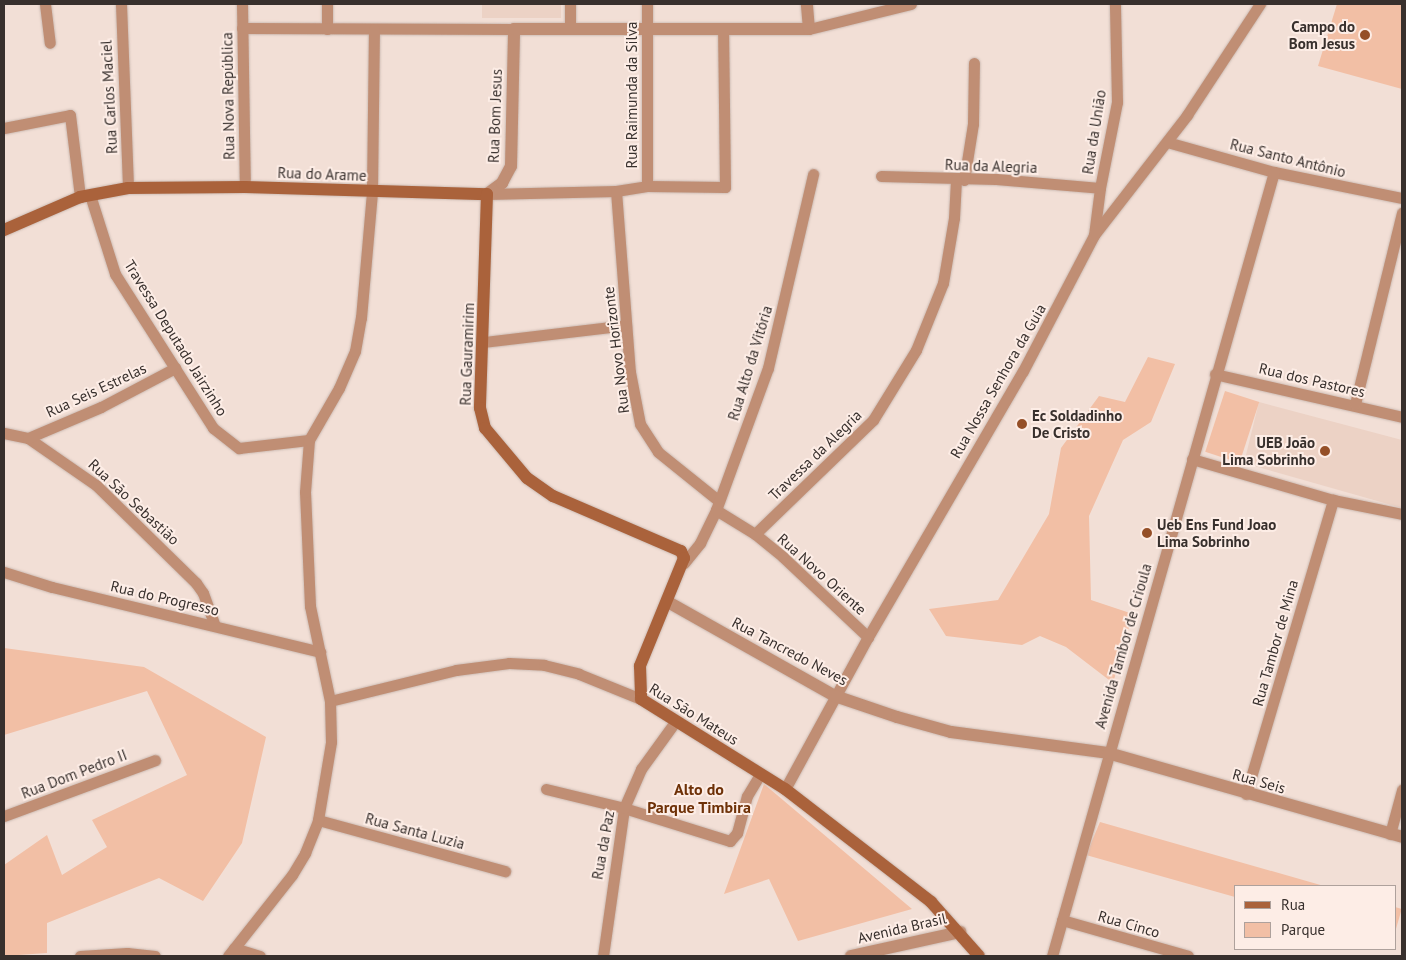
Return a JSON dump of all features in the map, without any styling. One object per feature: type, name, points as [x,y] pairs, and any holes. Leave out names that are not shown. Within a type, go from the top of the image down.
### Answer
[{"type":"main road","name":"Rua do Arame","points":[[4,230],[85,196],[128,188],[245,187],[487,194]]},
{"type":"main road","name":"Rua Gauramirim","points":[[487,194],[484,342],[480,408],[485,428],[498,448],[527,478],[553,496],[685,555]]},
{"type":"main road","name":"Rua Alto da Vitória","points":[[641,699],[640,666],[668,602],[685,555]]},
{"type":"main road","name":"Rua São Mateus","points":[[641,699],[785,789],[931,902],[960,932],[979,956]]},
{"type":"street","points":[[45,4],[50,44]]},
{"type":"street","name":"Rua Carlos Maciel","points":[[121,4],[128,188]]},
{"type":"street","name":"Rua Nova República","points":[[242,4],[245,187]]},
{"type":"street","points":[[327,4],[327,29]]},
{"type":"street","points":[[570,4],[570,29]]},
{"type":"street","name":"Rua Raimunda da Silva","points":[[647,4],[647,186]]},
{"type":"street","points":[[807,4],[809,29]]},
{"type":"street","points":[[242,28],[809,29],[911,4]]},
{"type":"street","name":"Rua da União","points":[[1094,235],[1100,188],[1117,102],[1115,4]]},
{"type":"street","name":"Rua Nossa Senhora da Guia","points":[[785,789],[868,637],[1023,371],[1094,235],[1167,142],[1260,4]]},
{"type":"street","points":[[231,952],[292,875],[318,820],[331,742],[330,701],[310,606],[305,539],[309,440],[339,388],[355,351],[361,318],[372,191],[374,29]]},
{"type":"street","name":"Rua Bom Jesus","points":[[487,194],[502,183],[511,166],[514,29]]},
{"type":"street","points":[[647,186],[725,187],[723,29]]},
{"type":"street","name":"Travessa da Alegria","points":[[755,534],[873,420],[916,350],[943,283],[960,180],[973,124],[974,63]]},
{"type":"street","name":"Travessa Deputado Jairzinho","points":[[4,128],[70,115],[85,196],[115,274],[214,428],[232,446],[249,448],[309,440]]},
{"type":"street","name":"Rua Santo Antônio","points":[[1167,142],[1274,172],[1402,198]]},
{"type":"street","name":"Avenida Tambor de Crioula","points":[[1052,956],[1215,374],[1274,172]]},
{"type":"street","name":"Rua Alto da Vitória","points":[[685,555],[718,506],[768,368],[813,174]]},
{"type":"street","name":"Rua da Alegria","points":[[881,176],[1100,188]]},
{"type":"street","name":"Rua do Arame","points":[[487,194],[616,191],[647,186]]},
{"type":"street","name":"Rua Novo Horizonte","points":[[616,191],[630,372],[640,424],[658,452],[718,506]]},
{"type":"street","points":[[1355,404],[1402,213]]},
{"type":"street","points":[[484,342],[626,325]]},
{"type":"street","name":"Rua Seis Estrelas","points":[[28,438],[101,407],[176,368]]},
{"type":"street","name":"Rua dos Pastores","points":[[1215,374],[1355,404],[1402,417]]},
{"type":"street","name":"Rua São Sebastião","points":[[4,433],[28,438],[96,484],[156,541],[203,593],[214,624]]},
{"type":"street","points":[[1192,459],[1333,500],[1402,514]]},
{"type":"street","name":"Rua Tambor de Mina","points":[[1246,794],[1333,500]]},
{"type":"street","points":[[718,506],[755,534]]},
{"type":"street","name":"Rua Novo Oriente","points":[[755,534],[868,637]]},
{"type":"street","name":"Rua do Progresso","points":[[4,572],[52,587],[214,624],[320,652]]},
{"type":"street","name":"Rua Tancredo Neves","points":[[668,602],[835,696],[951,732],[1108,753]]},
{"type":"street","name":"Rua São Mateus","points":[[330,701],[456,670],[509,664],[544,665],[580,674],[641,699]]},
{"type":"street","name":"Rua da Paz","points":[[603,956],[624,808],[641,769],[675,722]]},
{"type":"street","name":"Rua Seis","points":[[1108,753],[1396,836]]},
{"type":"street","name":"Rua Dom Pedro II","points":[[4,816],[155,760]]},
{"type":"street","points":[[546,789],[624,808],[733,840],[747,796],[760,774]]},
{"type":"street","points":[[1396,836],[1402,790]]},
{"type":"street","name":"Rua Santa Luzia","points":[[318,820],[505,871]]},
{"type":"street","name":"Rua Cinco","points":[[1062,920],[1188,956]]},
{"type":"street","name":"Avenida Brasil","points":[[852,956],[885,953],[960,932]]},
{"type":"street","points":[[231,952],[260,956]]},
{"type":"street","points":[[80,956],[128,953],[155,956]]},
{"type":"shaded area","points":[[482,4],[561,4],[561,18],[482,18]]},
{"type":"shaded area","name":"UEB João Lima Sobrinho","points":[[1259,402],[1402,440],[1402,508],[1244,463]]},
{"type":"green space","name":"Campo do Bom Jesus","points":[[1337,4],[1402,4],[1402,89],[1318,66]]},
{"type":"green space","points":[[1148,357],[1175,364],[1151,422],[1123,440],[1089,516],[1091,600],[1133,614],[1113,683],[1066,647],[1040,636],[1022,645],[946,636],[929,609],[998,600],[1049,514],[1061,448],[1099,396],[1125,402]]},
{"type":"green space","points":[[1225,391],[1259,402],[1239,463],[1205,452]]},
{"type":"green space","points":[[4,648],[144,667],[266,737],[242,843],[203,901],[159,878],[47,923],[47,953],[4,956],[4,865],[47,835],[62,875],[107,847],[92,820],[187,775],[147,691],[4,735]]},
{"type":"green space","points":[[764,784],[912,909],[798,941],[769,879],[724,894]]},
{"type":"green space","points":[[1100,822],[1320,885],[1234,885],[1234,897],[1086,855]]},
{"type":"green space","points":[[1396,907],[1402,909],[1396,929]]},
{"type":"place","name":"Campo do Bom Jesus","points":[[1365,35]]},
{"type":"place","name":"Ec Soldadinho De Cristo","points":[[1022,424]]},
{"type":"place","name":"UEB João Lima Sobrinho","points":[[1325,451]]},
{"type":"place","name":"Ueb Ens Fund Joao Lima Sobrinho","points":[[1147,533]]},
{"type":"district","name":"Alto do Parque Timbira","points":[[699,798]]}]
